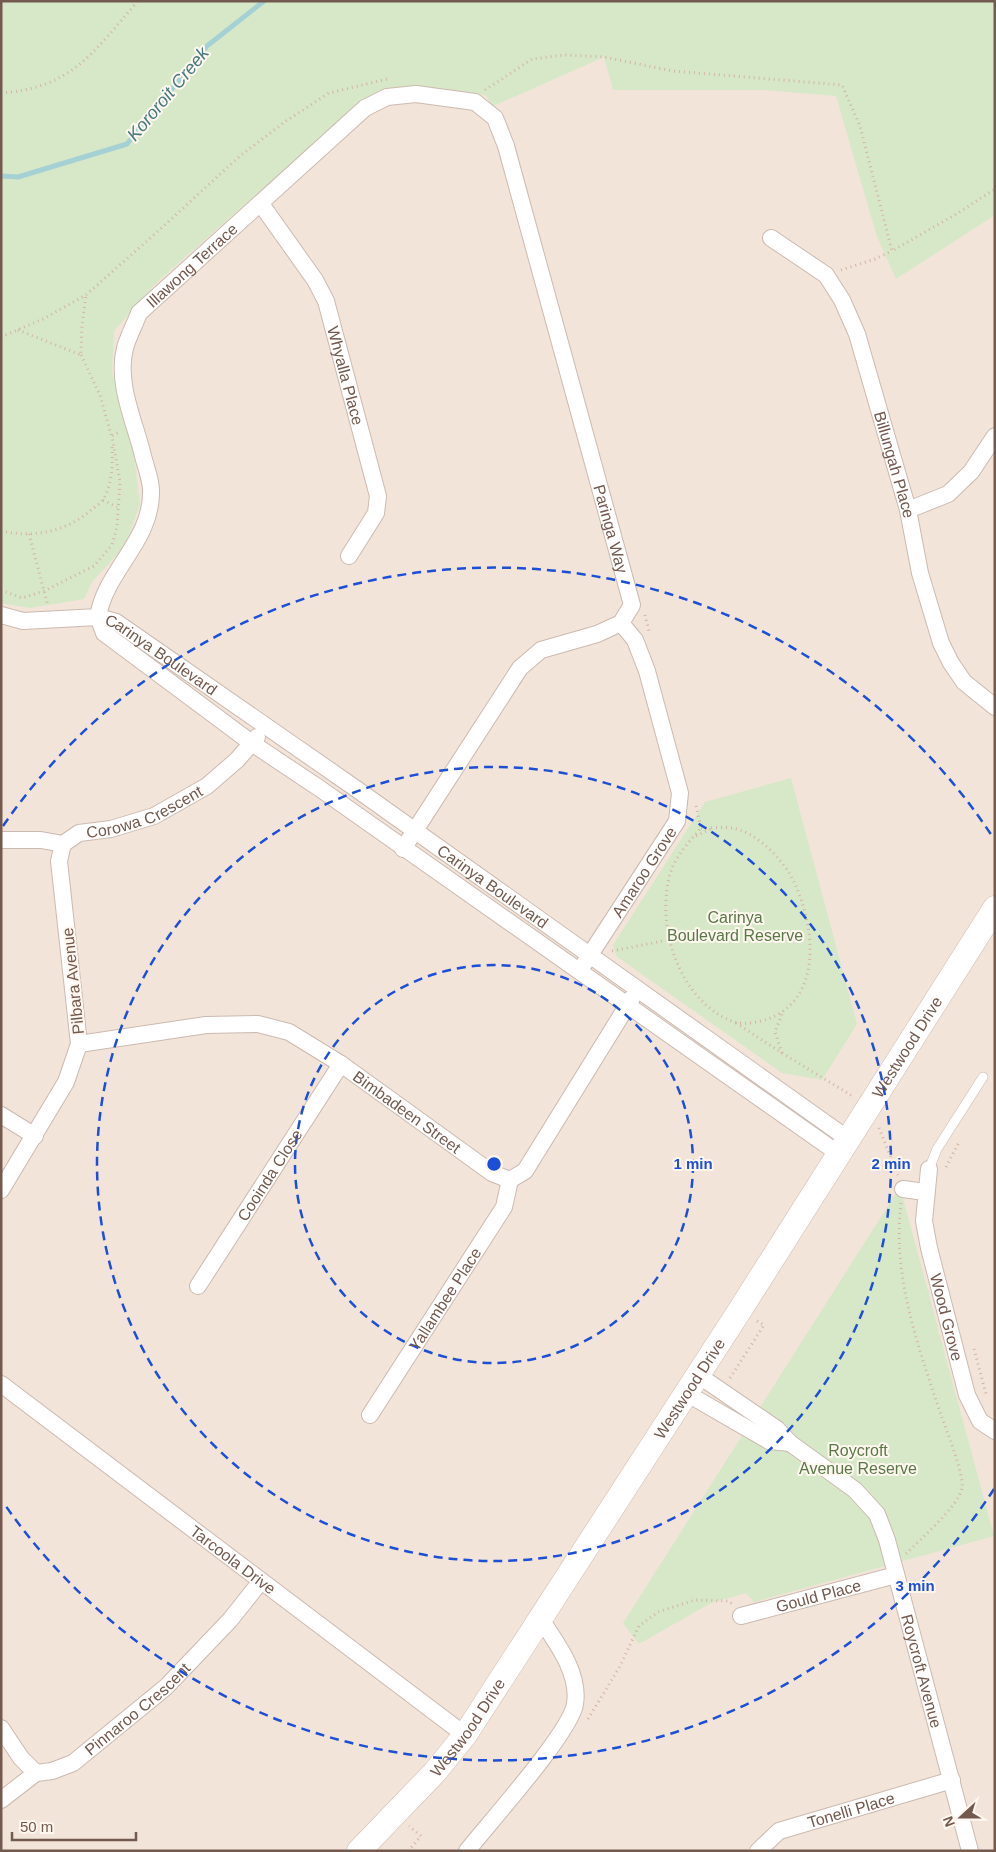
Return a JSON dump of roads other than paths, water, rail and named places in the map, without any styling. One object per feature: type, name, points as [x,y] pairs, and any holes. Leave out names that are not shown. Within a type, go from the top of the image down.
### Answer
[{"type":"street","name":"Illawong Terrace","points":[[98,617],[100,602],[135,546],[149,517],[152,491],[123,380],[125,349],[139,313],[262,204],[365,108],[387,97],[416,94],[475,102],[495,118]]},
{"type":"street","name":"Paringa Way","points":[[495,118],[506,146],[632,605],[621,623]]},
{"type":"street","name":"Whyalla Place","points":[[262,204],[315,280],[326,301],[378,496],[376,513],[349,556]]},
{"type":"street","name":"Billungah Place","points":[[771,238],[826,275],[842,300],[857,334],[908,510],[920,573],[941,643],[950,663],[964,682],[995,707]]},
{"type":"street","points":[[908,510],[948,494],[972,472],[995,436]]},
{"type":"street","points":[[1,615],[23,621],[98,617]]},
{"type":"street","name":"Carinya Boulevard","points":[[98,617],[116,622],[264,726],[324,779],[350,797],[414,832],[504,895],[598,954],[637,990],[767,1082],[843,1147]]},
{"type":"street","name":"Carinya Boulevard","points":[[98,617],[104,632],[253,744],[324,779]]},
{"type":"street","points":[[403,849],[520,668],[541,650],[597,634],[621,623]]},
{"type":"street","name":"Amaroo Grove","points":[[578,972],[598,954],[676,821],[680,793],[647,671],[635,640],[621,623]]},
{"type":"street","name":"Corowa Crescent","points":[[62,844],[79,833],[111,829],[154,816],[207,786],[253,744],[264,726]]},
{"type":"street","name":"Carinya Boulevard","points":[[350,797],[403,849],[755,1096],[843,1147]]},
{"type":"street","points":[[1,840],[41,840],[62,844]]},
{"type":"street","name":"Pilbara Avenue","points":[[1,1190],[66,1082],[79,1044],[59,861],[62,844]]},
{"type":"street","name":"Westwood Drive","points":[[360,1850],[435,1772],[465,1735],[993,914]]},
{"type":"street","points":[[510,1180],[525,1171],[637,990]]},
{"type":"street","name":"Bimbadeen Street","points":[[79,1044],[206,1026],[258,1024],[289,1032],[342,1064],[492,1174],[510,1180]]},
{"type":"street","name":"Cooinda Close","points":[[198,1286],[342,1064]]},
{"type":"street","points":[[1,1115],[34,1136]]},
{"type":"street","name":"Wood Grove","points":[[929,1168],[925,1192],[924,1221],[929,1248],[967,1395],[980,1421],[995,1432]]},
{"type":"street","name":"Yallambee Place","points":[[370,1415],[504,1207],[510,1180]]},
{"type":"street","points":[[903,1189],[925,1192]]},
{"type":"street","name":"Tarcoola Drive","points":[[1,1384],[465,1735]]},
{"type":"street","name":"Roycroft Avenue","points":[[692,1384],[776,1429],[790,1444],[856,1490],[877,1514],[896,1575],[970,1851]]},
{"type":"street","name":"Gould Place","points":[[741,1616],[896,1575]]},
{"type":"street","name":"Pinnaroo Crescent","points":[[36,1773],[52,1771],[73,1763],[166,1687],[230,1620],[261,1581]]},
{"type":"street","points":[[466,1851],[564,1729],[575,1705],[573,1679],[559,1646],[540,1618]]},
{"type":"street","points":[[1,1728],[21,1758],[36,1773],[1,1800]]},
{"type":"street","name":"Tonelli Place","points":[[758,1851],[779,1830],[952,1780]]},
{"type":"lane","points":[[167,680],[178,665]]},
{"type":"lane","points":[[494,913],[504,895]]},
{"type":"lane","points":[[687,1049],[698,1034]]},
{"type":"lane","name":"Wood Grove","points":[[929,1168],[937,1149],[983,1077]]},
{"type":"lane","points":[[755,1096],[767,1082]]},
{"type":"waterway","name":"Kororoit Creek","points":[[1,176],[18,177],[127,144],[207,46],[264,1]]},
{"type":"park label","name":"Carinya Boulevard Reserve","points":[[735,926]]},
{"type":"park label","name":"Roycroft Avenue Reserve","points":[[858,1459]]}]
